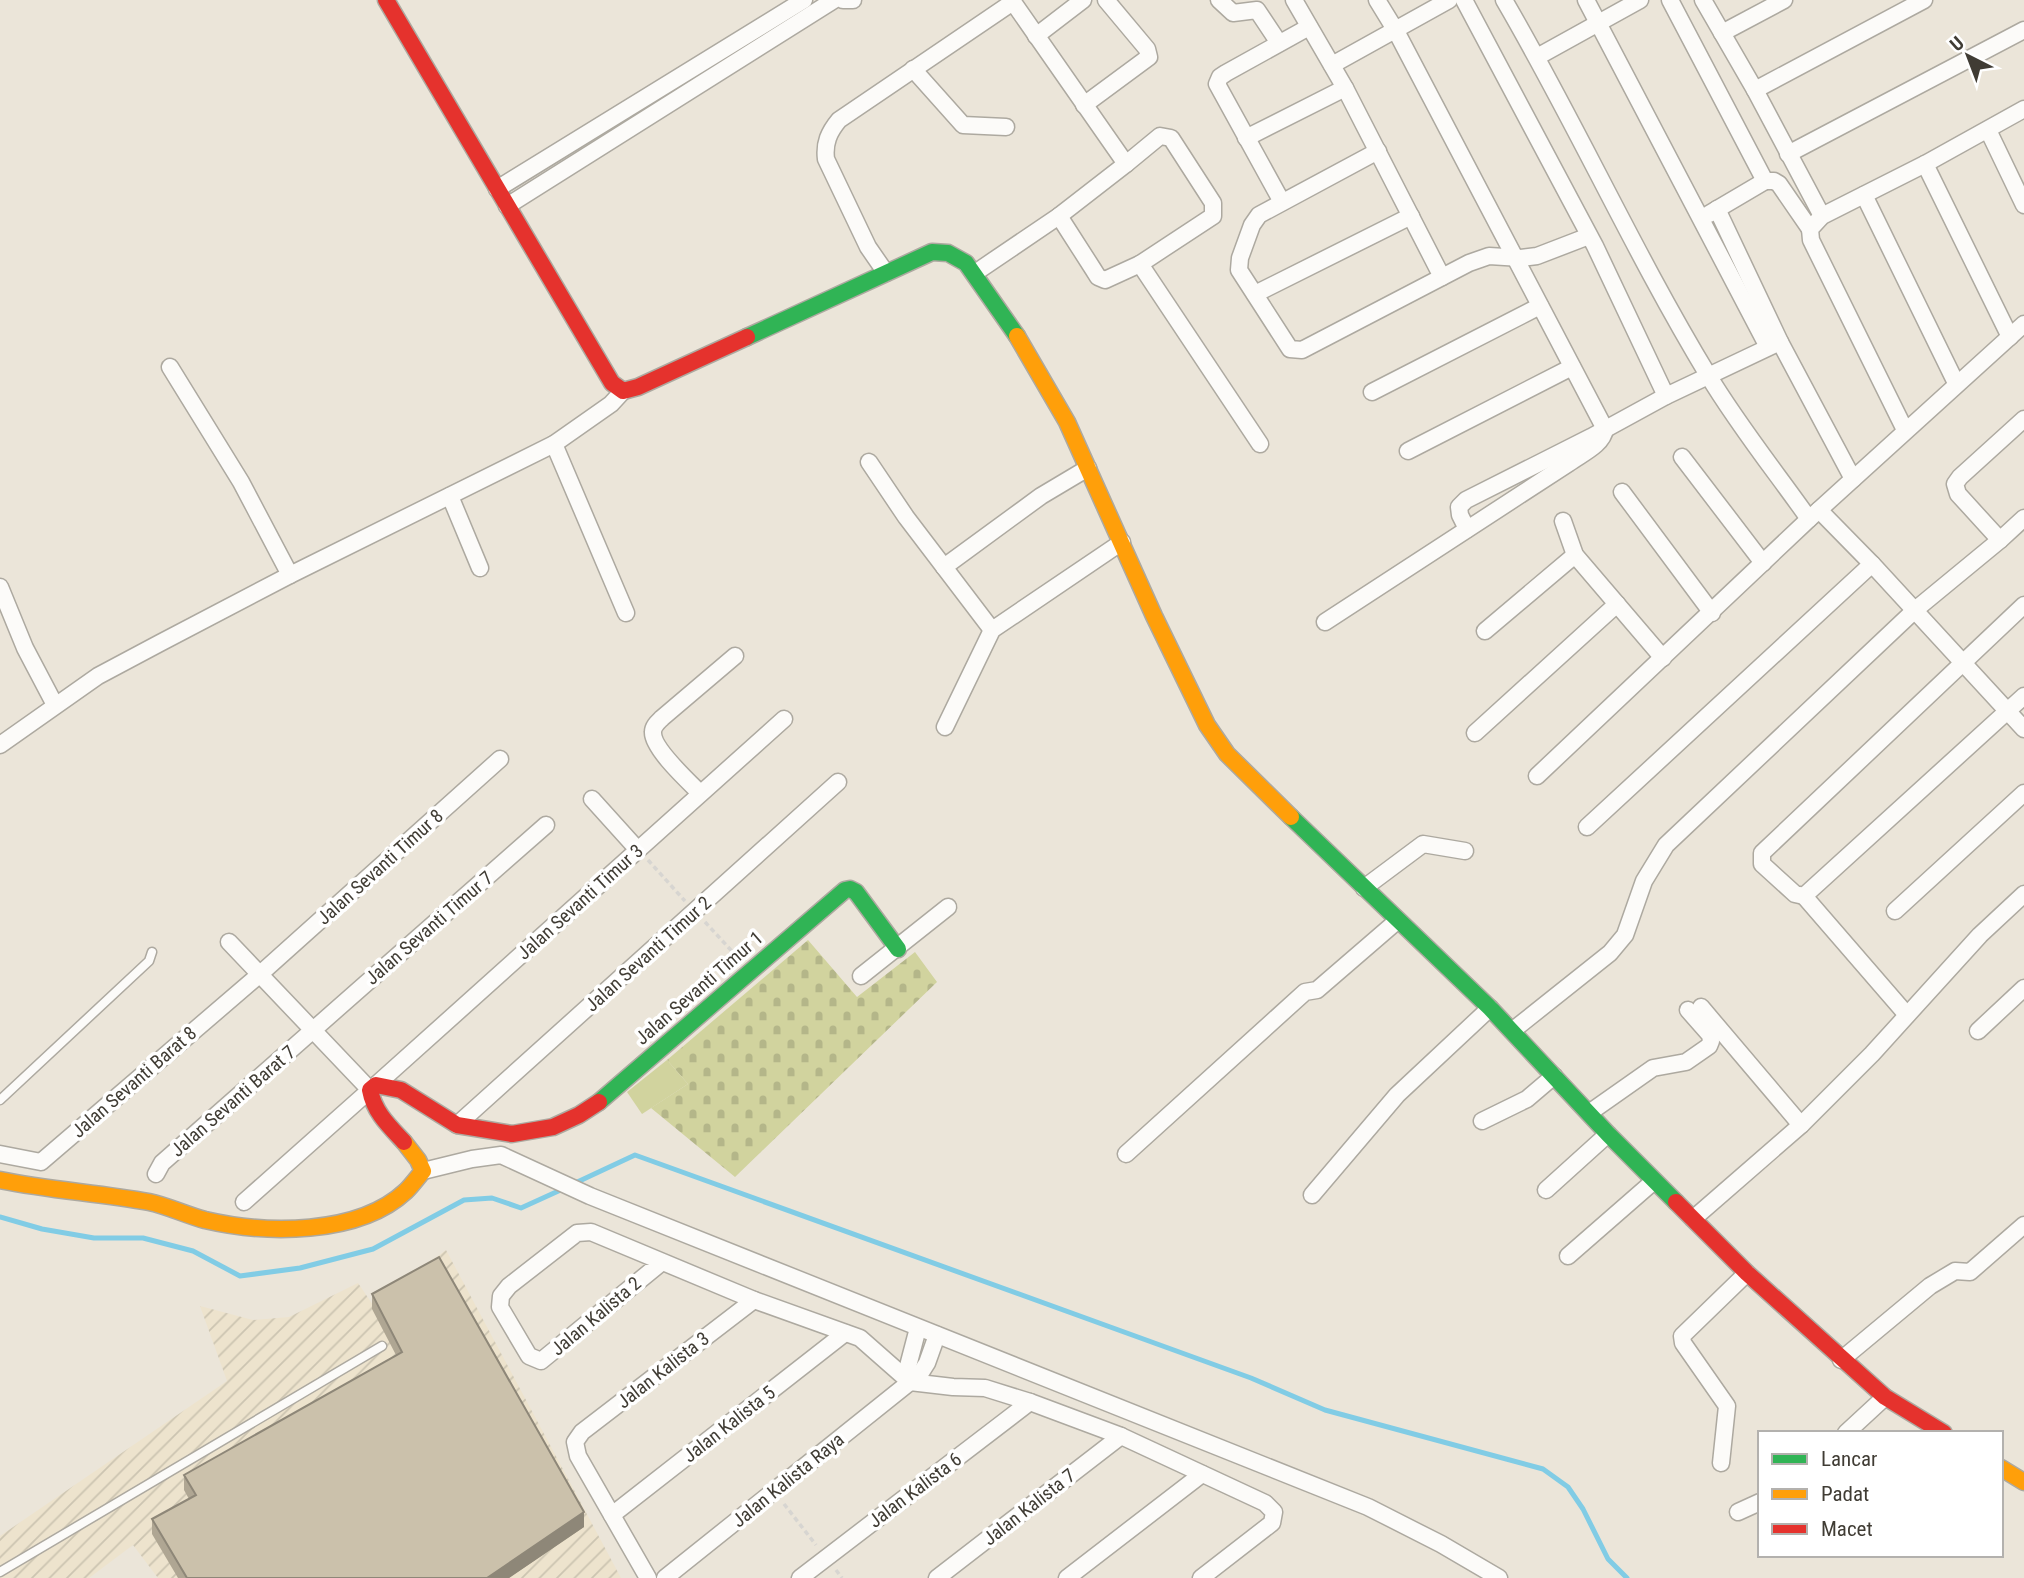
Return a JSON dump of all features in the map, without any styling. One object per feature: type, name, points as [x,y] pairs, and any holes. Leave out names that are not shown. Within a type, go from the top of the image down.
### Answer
[{"type":"street","points":[[386,0],[612,383],[623,391]]},
{"type":"street","points":[[497,189],[804,0]]},
{"type":"street","points":[[506,206],[834,0]]},
{"type":"street","points":[[843,0],[853,0]]},
{"type":"street","points":[[1036,36],[1083,0]]},
{"type":"street","points":[[1084,105],[1149,57],[1147,48],[1107,0]]},
{"type":"street","points":[[1219,0],[1233,13],[1253,9],[1261,12],[1279,43]]},
{"type":"street","points":[[1294,0],[1345,88],[1442,277]]},
{"type":"street","points":[[1325,622],[1597,444],[1605,429],[1396,30],[1377,0]]},
{"type":"street","points":[[1332,65],[1449,0]]},
{"type":"street","points":[[1464,0],[1589,236],[1666,396]]},
{"type":"street","points":[[1504,0],[1537,57],[1626,231],[1709,377],[1814,514],[1872,564],[2024,729]]},
{"type":"street","points":[[1586,0],[1701,218],[1853,479]]},
{"type":"street","points":[[1537,57],[1640,0]]},
{"type":"street","points":[[1670,0],[1765,181]]},
{"type":"street","points":[[1703,0],[1755,90],[1822,216]]},
{"type":"street","points":[[1721,33],[1783,0]]},
{"type":"street","points":[[1755,90],[1924,0]]},
{"type":"street","points":[[886,273],[862,234],[826,159],[825,149],[831,130],[839,120],[1015,1],[1036,36],[1126,164]]},
{"type":"street","points":[[1282,202],[1217,86],[1226,73],[1309,27]]},
{"type":"street","points":[[1788,154],[2024,30]]},
{"type":"street","points":[[913,69],[963,125],[1006,127]]},
{"type":"street","points":[[1246,138],[1345,88]]},
{"type":"street","points":[[1810,229],[1822,216],[2024,110]]},
{"type":"street","points":[[1988,130],[2024,205]]},
{"type":"street","points":[[975,273],[1059,216],[1160,136],[1168,136],[1174,141],[1215,208],[1209,220],[1140,264],[1110,279],[1101,279],[1059,216]]},
{"type":"street","points":[[1378,151],[1282,202],[1256,219],[1238,262],[1239,270],[1288,346],[1298,350],[1489,256],[1537,256],[1589,236]]},
{"type":"street","points":[[1925,164],[2010,337]]},
{"type":"street","points":[[1701,218],[1765,181],[1779,184],[1810,229],[1811,240],[1905,430]]},
{"type":"street","points":[[1864,195],[1956,383]]},
{"type":"street","points":[[1717,209],[1774,345]]},
{"type":"street","points":[[1255,294],[1411,216]]},
{"type":"street","points":[[0,745],[99,676],[290,575],[554,444],[611,404],[623,391],[638,387],[932,252],[957,257],[975,273],[1039,370],[1068,422],[1154,615],[1207,725],[1245,774],[1490,1008],[1608,1134],[1747,1273],[1885,1397],[1941,1431]]},
{"type":"street","points":[[1140,264],[1260,444]]},
{"type":"street","points":[[1372,392],[1540,306]]},
{"type":"street","points":[[1537,776],[1814,514],[2024,324]]},
{"type":"street","points":[[1467,529],[1460,515],[1459,507],[1462,503],[1666,396],[1774,345]]},
{"type":"street","points":[[170,367],[241,482],[290,575]]},
{"type":"street","points":[[1408,451],[1572,367]]},
{"type":"street","points":[[2000,540],[1958,494],[1955,484],[2024,419]]},
{"type":"street","points":[[554,444],[626,613]]},
{"type":"street","points":[[1682,457],[1763,563]]},
{"type":"street","points":[[869,462],[906,517],[992,630]]},
{"type":"street","points":[[944,568],[1041,496],[1088,468]]},
{"type":"street","points":[[1622,492],[1712,613]]},
{"type":"street","points":[[450,496],[480,568]]},
{"type":"street","points":[[1512,1031],[1610,953],[1625,934],[1644,881],[1666,845],[1915,610],[2024,517]]},
{"type":"street","points":[[1563,521],[1576,555],[1663,659]]},
{"type":"street","points":[[945,727],[992,630],[1122,542]]},
{"type":"street","points":[[1485,631],[1576,555]]},
{"type":"street","points":[[1587,827],[1872,564]]},
{"type":"street","points":[[0,586],[25,648],[55,705]]},
{"type":"street","points":[[1475,733],[1617,604]]},
{"type":"street","points":[[1907,1015],[1804,896],[1795,894],[1764,867],[1760,861],[1762,853],[2024,605]]},
{"type":"street","points":[[699,793],[657,747],[654,727],[735,656]]},
{"type":"street","points":[[1804,896],[2024,696]]},
{"type":"street","name":"Jalan Sevanti Timur 3","points":[[244,1202],[784,719]]},
{"type":"street","name":"Jalan Sevanti Timur 8","points":[[259,975],[500,758]]},
{"type":"street","name":"Jalan Sevanti Timur 2","points":[[457,1125],[838,782]]},
{"type":"street","points":[[1895,911],[2024,793]]},
{"type":"street","points":[[592,799],[638,850]]},
{"type":"street","name":"Jalan Sevanti Timur 7","points":[[313,1031],[546,825]]},
{"type":"street","points":[[1364,888],[1423,844],[1465,851]]},
{"type":"street","name":"Jalan Sevanti Timur 1","points":[[457,1125],[512,1134],[553,1127],[579,1115],[610,1094],[845,890],[856,892],[898,949]]},
{"type":"street","points":[[1693,1219],[1801,1125],[1980,935],[2024,894]]},
{"type":"street","points":[[861,976],[948,908]]},
{"type":"street","points":[[1126,1154],[1305,992],[1317,990],[1397,920]]},
{"type":"street","points":[[229,942],[313,1031],[373,1087],[401,1090],[457,1125]]},
{"type":"street","name":"Jalan Sevanti Barat 8","points":[[0,1154],[41,1162],[259,975]]},
{"type":"street","points":[[1978,1031],[2024,988]]},
{"type":"street","points":[[1312,1195],[1397,1095],[1490,1008]]},
{"type":"street","points":[[1589,1113],[1653,1068],[1686,1062],[1709,1046],[1710,1035],[1695,1008],[1801,1125]]},
{"type":"street","name":"Jalan Sevanti Barat 7","points":[[156,1174],[162,1163],[313,1031]]},
{"type":"street","points":[[1482,1121],[1527,1099],[1554,1076]]},
{"type":"street","points":[[373,1087],[373,1105],[409,1147],[423,1171]]},
{"type":"street","points":[[1546,1190],[1608,1134]]},
{"type":"street","points":[[0,1180],[155,1203],[208,1221],[247,1227],[290,1228],[336,1225],[366,1217],[405,1191],[423,1171],[501,1155],[590,1196],[1368,1507],[1441,1544],[1499,1578]]},
{"type":"street","points":[[1568,1256],[1654,1181]]},
{"type":"street","points":[[1842,1360],[1930,1286],[1955,1271],[1970,1272],[2024,1225]]},
{"type":"street","name":"Jalan Kalista 2","points":[[582,1231],[662,1262],[544,1359],[536,1360],[529,1356],[500,1307],[501,1296],[509,1286],[582,1231]]},
{"type":"street","points":[[662,1262],[754,1300],[845,1333],[869,1345],[910,1382],[985,1388],[1030,1402],[1121,1436],[1265,1503],[1274,1512],[1272,1523],[1201,1578]]},
{"type":"street","points":[[1721,1463],[1727,1406],[1683,1343],[1682,1336],[1747,1273]]},
{"type":"street","name":"Jalan Kalista 3","points":[[612,1515],[578,1456],[575,1442],[582,1432],[754,1300]]},
{"type":"street","points":[[910,1382],[907,1370],[918,1328]]},
{"type":"street","name":"Jalan Kalista 5","points":[[612,1515],[845,1333]]},
{"type":"street","name":"Jalan Kalista Raya","points":[[665,1578],[919,1374],[927,1363],[937,1335]]},
{"type":"street","points":[[1848,1431],[1885,1397]]},
{"type":"street","name":"Jalan Kalista 6","points":[[800,1578],[1030,1402]]},
{"type":"street","name":"Jalan Kalista 7","points":[[937,1578],[1121,1436]]},
{"type":"street","points":[[2003,1469],[2024,1482]]},
{"type":"street","points":[[1068,1578],[1202,1474]]},
{"type":"street","points":[[1738,1512],[1758,1503]]},
{"type":"street","points":[[612,1515],[648,1578]]},
{"type":"lane","points":[[0,1100],[149,961],[152,951]]},
{"type":"lane","points":[[0,1573],[382,1346]]},
{"type":"path","points":[[774,1491],[842,1578]]},
{"type":"shaded area","points":[[446,1250],[621,1578],[158,1578],[133,1545],[89,1578],[0,1578],[0,1536],[227,1381],[200,1306],[253,1320],[289,1317],[358,1283],[373,1305]]},
{"type":"green space","points":[[808,940],[857,997],[915,952],[937,982],[735,1177],[651,1108],[688,1084],[667,1060]]},
{"type":"green space","points":[[667,1060],[688,1084],[642,1114],[627,1092]]},
{"type":"building","points":[[439,1257],[584,1512],[487,1578],[187,1578],[152,1519],[196,1495],[184,1475],[402,1352],[372,1294]]},
{"type":"waterway","points":[[573,1184],[635,1155],[1251,1378],[1325,1410],[1543,1469],[1568,1487],[1583,1509],[1608,1559],[1627,1578]]},
{"type":"waterway","points":[[0,1217],[42,1229],[94,1238],[143,1238],[193,1251],[240,1276],[300,1268],[373,1249],[464,1200],[492,1198],[521,1208],[565,1188]]},
{"type":"traffic: fast","points":[[747,337],[932,252],[948,253],[966,263],[1017,336]]},
{"type":"traffic: fast","points":[[1291,817],[1490,1008],[1676,1202]]},
{"type":"traffic: fast","points":[[599,1102],[845,890],[856,892],[898,949]]},
{"type":"traffic: slow","points":[[1017,336],[1067,422],[1154,616],[1207,725],[1227,754],[1291,817]]},
{"type":"traffic: slow","points":[[0,1180],[149,1202],[229,1225],[310,1228],[363,1216],[386,1206],[406,1191],[423,1171],[404,1142]]},
{"type":"traffic: slow","points":[[2003,1469],[2024,1482]]},
{"type":"traffic: jam","points":[[386,0],[612,383],[623,391],[638,387],[747,337]]},
{"type":"traffic: jam","points":[[404,1142],[375,1105],[370,1090],[376,1085],[401,1090],[457,1125],[512,1134],[553,1127],[599,1102]]},
{"type":"traffic: jam","points":[[1676,1202],[1747,1273],[1885,1397],[1941,1431]]}]
